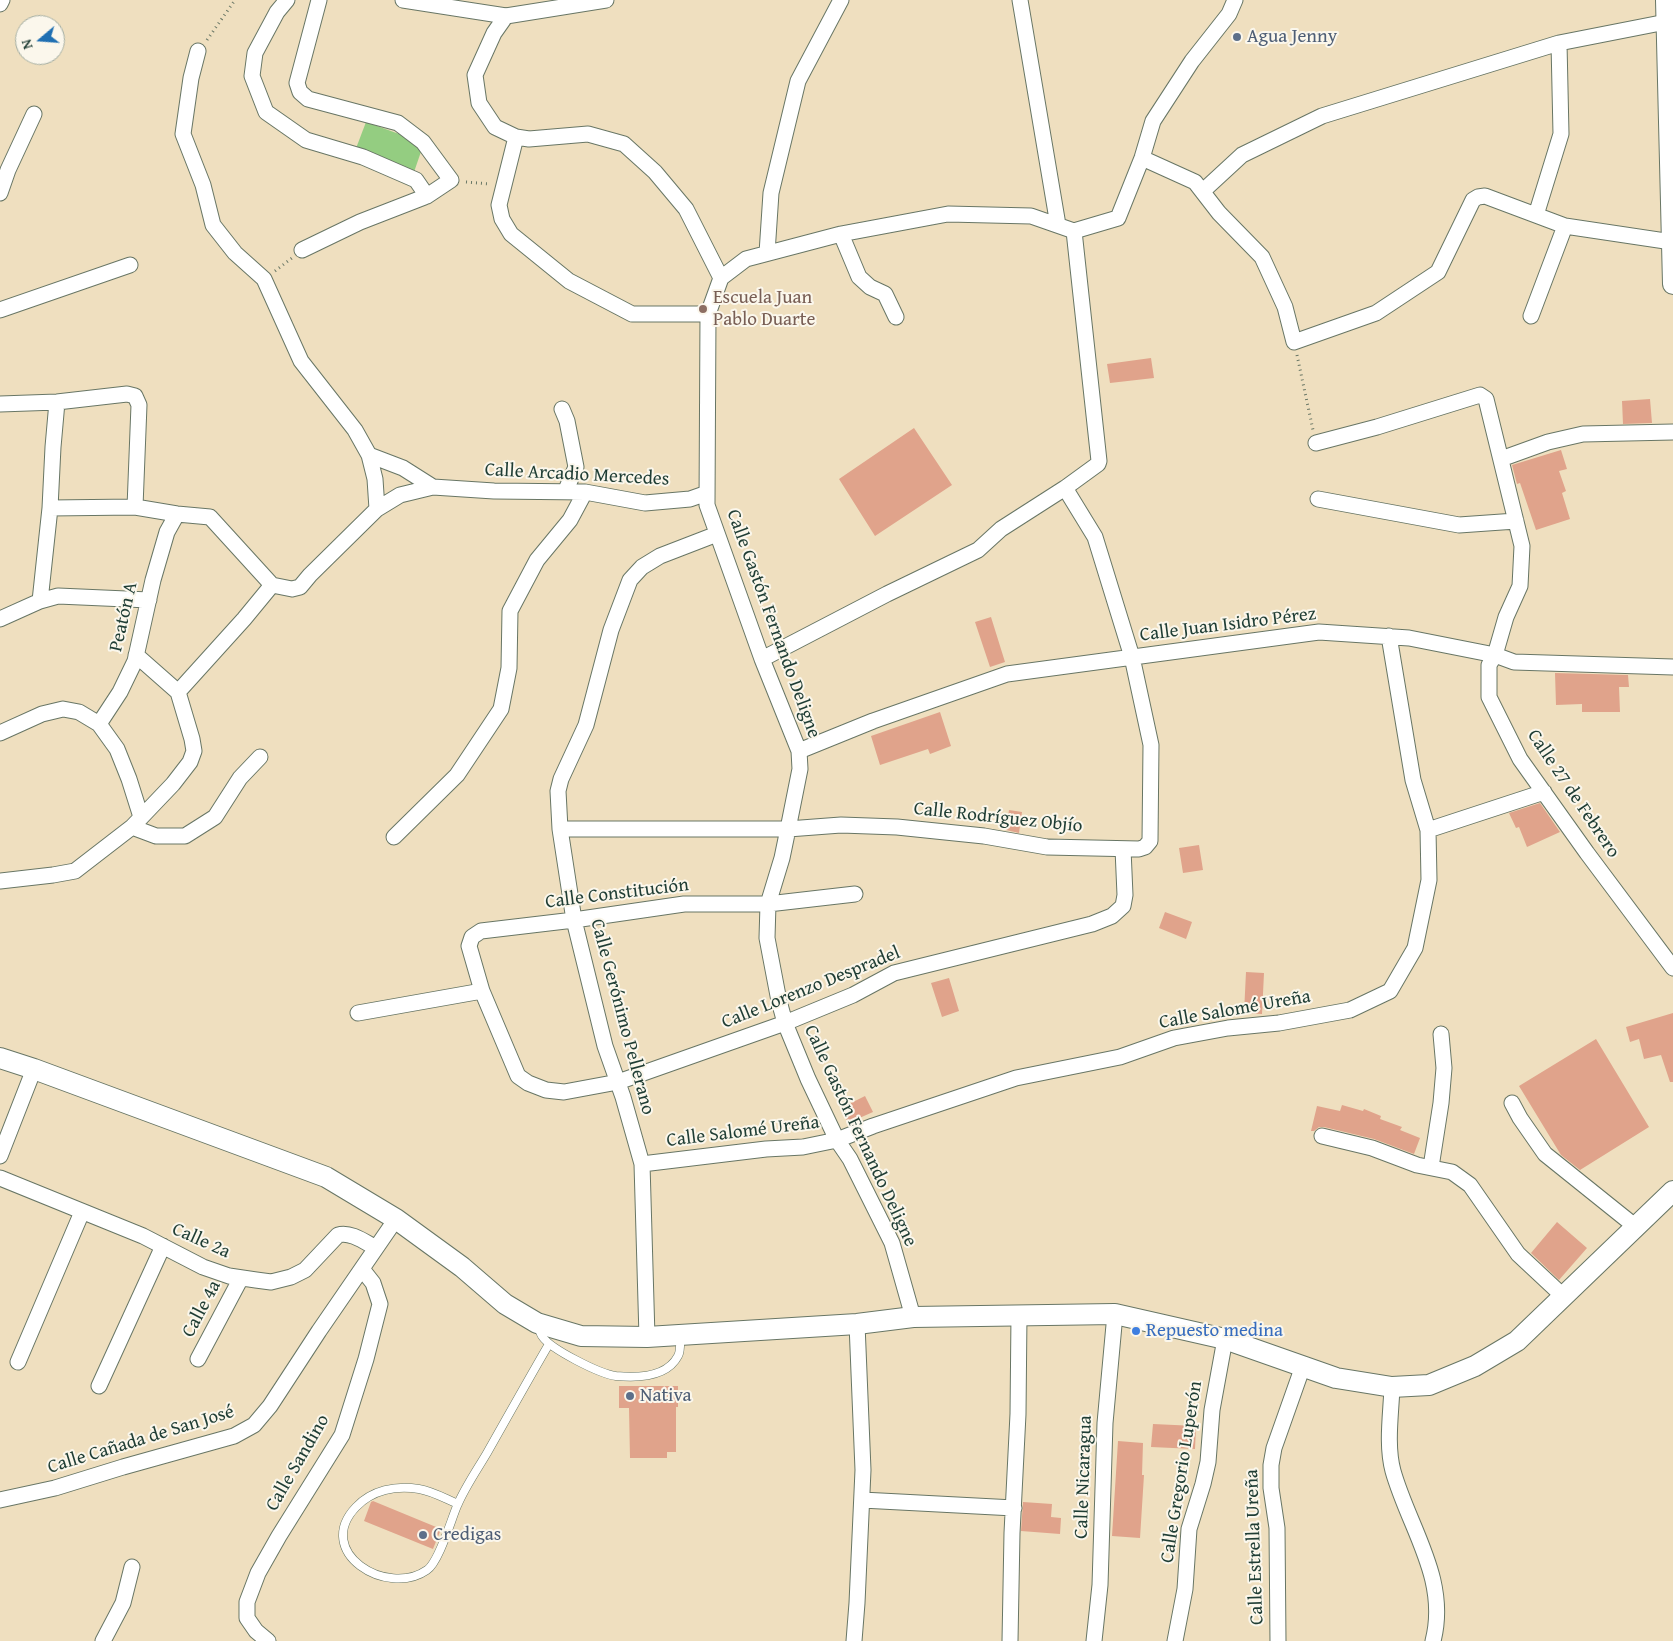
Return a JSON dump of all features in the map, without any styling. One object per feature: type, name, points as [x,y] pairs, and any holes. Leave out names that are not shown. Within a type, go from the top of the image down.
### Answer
[{"type":"main road","points":[[1666,0],[1673,284]]},
{"type":"main road","points":[[0,1058],[34,1068],[326,1177],[396,1219],[462,1267],[504,1304],[537,1323],[581,1336],[647,1337],[857,1324],[913,1317],[1115,1314],[1225,1339],[1336,1378],[1392,1387],[1429,1385],[1475,1366],[1517,1341],[1673,1191]]},
{"type":"street","points":[[0,4],[2,0]]},
{"type":"street","points":[[287,0],[277,12],[255,53],[252,76],[266,112],[306,140],[363,157],[416,180],[427,196]]},
{"type":"street","points":[[302,250],[360,222],[427,196],[451,180],[424,142],[398,123],[308,99],[300,92],[297,83],[319,0]]},
{"type":"street","points":[[403,0],[506,16],[606,0]]},
{"type":"street","points":[[767,254],[771,193],[798,81],[841,0]]},
{"type":"street","points":[[1020,0],[1058,226]]},
{"type":"street","points":[[506,16],[494,33],[476,75],[479,103],[495,127],[516,137],[529,139],[588,134],[624,144],[655,172],[686,209],[720,278],[746,259],[841,234],[948,214],[1031,216],[1074,231],[1118,218],[1142,158],[1153,121],[1192,61],[1232,7],[1221,0]]},
{"type":"street","points":[[1203,191],[1242,155],[1322,116],[1559,43],[1666,22]]},
{"type":"street","points":[[1536,215],[1561,134],[1559,43]]},
{"type":"street","points":[[198,51],[191,78],[183,134],[203,185],[213,225],[235,253],[264,279],[301,361],[355,430],[369,455],[375,479],[377,509]]},
{"type":"street","points":[[0,193],[8,170],[34,114]]},
{"type":"street","points":[[516,137],[498,206],[502,219],[511,234],[569,281],[632,314],[708,314]]},
{"type":"street","points":[[1142,158],[1195,182],[1219,213],[1262,257],[1284,307],[1294,342],[1376,313],[1438,272],[1473,200],[1478,196],[1485,196],[1565,226],[1672,242]]},
{"type":"street","points":[[1531,316],[1565,226]]},
{"type":"street","points":[[762,659],[887,594],[978,550],[1001,529],[1096,467],[1099,461],[1074,231]]},
{"type":"street","points":[[841,234],[859,277],[870,287],[885,294],[896,317]]},
{"type":"street","points":[[0,310],[130,265]]},
{"type":"street","name":"Calle Gastón Fernando Deligne","points":[[720,278],[708,314],[707,505],[762,659],[799,751],[800,769],[782,858],[768,904],[767,938],[785,1023],[808,1080],[837,1140],[850,1159],[892,1243],[913,1317]]},
{"type":"street","points":[[0,404],[56,402],[127,394],[135,396],[139,405],[135,507]]},
{"type":"street","name":"Calle 27 de Febrero","points":[[1316,443],[1377,427],[1480,395],[1484,396],[1522,546],[1520,586],[1506,617],[1495,655],[1489,665],[1489,698],[1520,759],[1673,968]]},
{"type":"street","points":[[40,600],[50,508],[56,402]]},
{"type":"street","points":[[562,409],[567,421],[576,467],[566,492]]},
{"type":"street","points":[[1501,459],[1548,442],[1583,434],[1673,432]]},
{"type":"street","points":[[369,455],[403,468],[433,487]]},
{"type":"street","name":"Calle Arcadio Mercedes","points":[[272,585],[292,589],[300,587],[377,509],[400,494],[433,487],[494,491],[585,492],[645,503],[690,499],[707,493]]},
{"type":"street","name":"Calle Rodríguez Objío","points":[[560,829],[788,828],[841,825],[897,827],[984,836],[1047,847],[1139,849],[1145,847],[1150,841],[1150,746],[1132,657],[1095,537],[1065,488]]},
{"type":"street","points":[[394,836],[457,774],[501,709],[509,668],[510,611],[537,560],[570,520],[585,492]]},
{"type":"street","points":[[1318,499],[1459,525],[1516,521]]},
{"type":"street","points":[[50,508],[135,507],[210,517],[272,585],[178,692]]},
{"type":"street","name":"Peatón A","points":[[99,724],[120,692],[135,661],[167,532],[177,514]]},
{"type":"street","name":"Calle Gerónimo Pellerano","points":[[647,1337],[642,1164],[606,1046],[574,920],[560,829],[558,790],[561,779],[586,725],[611,630],[630,580],[642,567],[660,556],[717,534]]},
{"type":"street","points":[[0,619],[40,600],[58,596],[149,600]]},
{"type":"street","name":"Calle Juan Isidro Pérez","points":[[799,751],[873,721],[1007,674],[1319,632],[1409,638],[1495,655],[1514,662],[1673,667]]},
{"type":"street","name":"Calle Salomé Ureña","points":[[642,1164],[766,1149],[803,1147],[837,1140],[1016,1078],[1120,1057],[1174,1038],[1228,1028],[1279,1023],[1350,1010],[1390,991],[1415,948],[1429,880],[1428,830],[1413,780],[1389,636]]},
{"type":"street","points":[[0,882],[75,870],[136,822],[173,784],[190,762],[194,751],[192,739],[178,692],[136,655]]},
{"type":"street","points":[[0,733],[42,714],[63,709],[79,712],[99,724],[117,749],[129,779],[136,822],[156,836],[185,836],[215,817],[240,778],[260,757]]},
{"type":"street","points":[[1428,830],[1544,792]]},
{"type":"street","name":"Calle Lorenzo Despradel","points":[[482,991],[518,1076],[528,1083],[546,1090],[564,1092],[618,1082],[785,1023],[852,995],[894,973],[1092,924],[1112,916],[1123,906],[1125,895],[1123,848]]},
{"type":"street","name":"Calle Constitución","points":[[482,991],[469,946],[472,937],[482,931],[684,904],[768,904],[855,894]]},
{"type":"street","points":[[358,1013],[482,991]]},
{"type":"street","points":[[1431,1167],[1441,1103],[1444,1068],[1441,1034]]},
{"type":"street","points":[[0,1156],[34,1068]]},
{"type":"street","points":[[1512,1103],[1545,1154],[1636,1227]]},
{"type":"street","points":[[1322,1136],[1372,1148],[1417,1165],[1452,1172],[1470,1185],[1518,1254],[1564,1297]]},
{"type":"street","name":"Calle 2a","points":[[0,1178],[163,1246],[204,1267],[229,1276],[271,1282],[292,1277],[305,1270],[340,1234],[355,1237],[376,1248]]},
{"type":"street","points":[[18,1362],[82,1212]]},
{"type":"street","name":"Calle Cañada de San José","points":[[0,1500],[55,1488],[234,1436],[254,1425],[270,1406],[396,1219]]},
{"type":"street","points":[[99,1386],[163,1246]]},
{"type":"street","name":"Calle Sandino","points":[[268,1641],[256,1631],[247,1618],[247,1602],[258,1573],[278,1536],[342,1435],[366,1358],[380,1304],[373,1283],[362,1269]]},
{"type":"street","name":"Calle 4a","points":[[198,1359],[241,1278]]},
{"type":"street","name":"Calle Nicaragua","points":[[1094,1641],[1100,1585],[1105,1423],[1115,1314]]},
{"type":"street","points":[[1010,1641],[1012,1532],[1018,1414],[1018,1315]]},
{"type":"street","points":[[854,1641],[858,1603],[863,1470],[857,1324]]},
{"type":"street","name":"Calle Gregorio Luperón","points":[[1175,1641],[1185,1589],[1189,1529],[1208,1462],[1212,1410],[1225,1339]]},
{"type":"street","name":"Calle Estrella Ureña","points":[[1278,1641],[1277,1528],[1271,1488],[1271,1465],[1274,1448],[1303,1366]]},
{"type":"street","points":[[1392,1387],[1390,1450],[1393,1471],[1432,1572],[1436,1603],[1436,1632],[1433,1641]]},
{"type":"street","points":[[862,1500],[1014,1508]]},
{"type":"street","points":[[103,1641],[123,1603],[132,1566]]},
{"type":"lane","points":[[537,1323],[541,1335],[549,1344],[571,1358],[614,1376],[654,1374],[671,1366],[680,1354],[680,1335]]},
{"type":"lane","points":[[458,1504],[420,1489],[404,1488],[377,1492],[363,1499],[347,1516],[343,1534],[347,1553],[360,1566],[376,1575],[396,1578],[415,1576],[428,1570],[438,1554],[458,1504],[549,1344]]},
{"type":"path","points":[[198,51],[235,0]]},
{"type":"path","points":[[451,180],[503,186]]},
{"type":"path","points":[[264,279],[302,250]]},
{"type":"path","points":[[1294,342],[1316,443]]},
{"type":"green space","points":[[366,122],[424,143],[414,172],[355,151]]},
{"type":"building","points":[[1151,358],[1154,378],[1110,383],[1107,364]]},
{"type":"building","points":[[1650,399],[1652,423],[1623,424],[1622,401]]},
{"type":"building","points":[[914,428],[952,485],[875,536],[839,479]]},
{"type":"building","points":[[1561,450],[1567,469],[1559,471],[1566,491],[1562,493],[1570,519],[1536,530],[1520,483],[1517,484],[1512,465]]},
{"type":"building","points":[[991,617],[1005,662],[990,667],[975,622]]},
{"type":"building","points":[[1555,673],[1628,675],[1629,687],[1619,687],[1620,712],[1582,712],[1582,704],[1556,705]]},
{"type":"building","points":[[940,712],[951,746],[930,754],[928,749],[880,765],[871,736]]},
{"type":"building","points":[[1540,803],[1560,832],[1527,847],[1519,827],[1516,828],[1509,813]]},
{"type":"building","points":[[1009,810],[1022,812],[1019,833],[1006,830]]},
{"type":"building","points":[[1199,845],[1203,870],[1183,873],[1179,848]]},
{"type":"building","points":[[1165,912],[1192,922],[1186,939],[1159,928]]},
{"type":"building","points":[[1246,972],[1264,973],[1262,1014],[1244,1013]]},
{"type":"building","points":[[949,978],[959,1011],[942,1017],[931,983]]},
{"type":"building","points":[[1673,1013],[1673,1082],[1670,1082],[1661,1055],[1644,1059],[1639,1039],[1630,1042],[1626,1027]]},
{"type":"building","points":[[1596,1039],[1649,1127],[1580,1170],[1561,1155],[1519,1086]]},
{"type":"building","points":[[865,1096],[873,1112],[848,1123],[841,1108]]},
{"type":"building","points":[[1342,1105],[1363,1111],[1364,1109],[1381,1116],[1380,1119],[1402,1127],[1400,1130],[1420,1138],[1414,1154],[1374,1139],[1324,1127],[1311,1131],[1317,1106],[1340,1111]]},
{"type":"building","points":[[1557,1222],[1587,1248],[1559,1280],[1531,1253]]},
{"type":"building","points":[[619,1386],[678,1386],[676,1452],[667,1452],[667,1458],[630,1458],[629,1408],[619,1408]]},
{"type":"building","points":[[1153,1424],[1196,1426],[1195,1449],[1151,1447]]},
{"type":"building","points":[[1118,1441],[1143,1443],[1142,1475],[1144,1475],[1140,1538],[1112,1536]]},
{"type":"building","points":[[373,1501],[441,1529],[433,1549],[364,1521]]},
{"type":"building","points":[[1023,1502],[1052,1504],[1051,1517],[1061,1518],[1060,1534],[1021,1531]]},
{"type":"place","name":"Agua Jenny","points":[[1237,37]]},
{"type":"place","name":"Escuela Juan Pablo Duarte","points":[[703,309]]},
{"type":"place","name":"Repuesto medina","points":[[1136,1331]]},
{"type":"place","name":"Nativa","points":[[630,1396]]},
{"type":"place","name":"Credigas","points":[[423,1535]]}]
